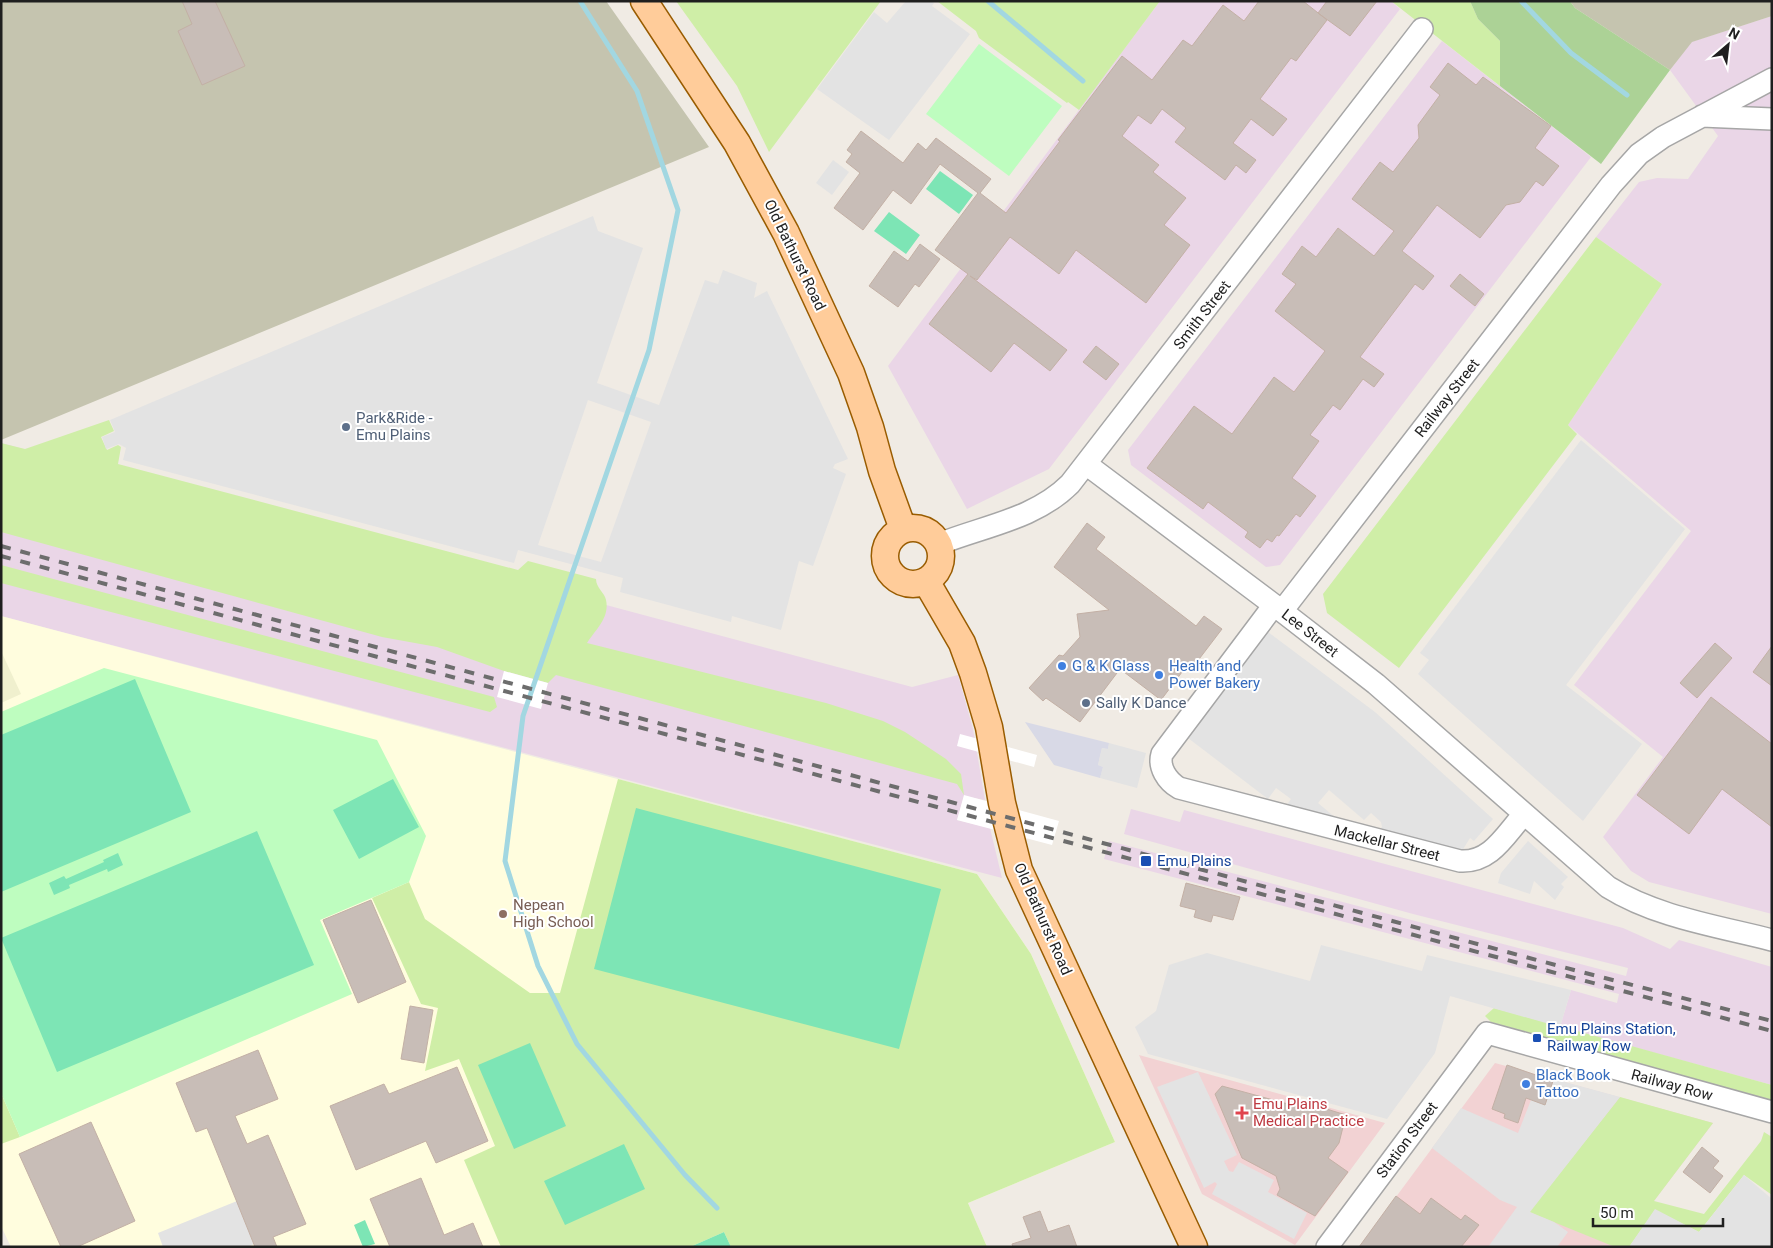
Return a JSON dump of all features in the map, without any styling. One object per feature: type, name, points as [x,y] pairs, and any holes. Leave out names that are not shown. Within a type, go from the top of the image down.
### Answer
[{"type":"main road","name":"Old Bathurst Road","points":[[644,1],[733,135],[786,233],[852,373],[882,471],[903,529]]},
{"type":"main road","points":[[920,528],[928,531],[939,544],[942,553],[938,569],[926,581],[910,584],[903,582],[896,579],[887,567],[885,549],[889,540],[903,529],[920,528]]},
{"type":"main road","name":"Old Bathurst Road","points":[[926,581],[962,644],[976,681],[989,727],[1002,803],[1019,870],[1194,1247]]},
{"type":"street","name":"Smith Street","points":[[939,544],[1040,509],[1056,498],[1086,464],[1422,29]]},
{"type":"street","name":"Railway Street","points":[[1278,608],[1611,185],[1639,154],[1663,137],[1772,79]]},
{"type":"street","points":[[1702,116],[1772,118]]},
{"type":"street","name":"Lee Street","points":[[1086,464],[1278,608],[1406,709],[1524,814]]},
{"type":"street","name":"Mackellar Street","points":[[1278,608],[1162,754],[1161,764],[1172,784],[1179,788],[1470,862],[1486,856],[1524,814]]},
{"type":"street","points":[[1524,814],[1596,878],[1622,896],[1658,910],[1772,940]]},
{"type":"street","name":"Railway Row","points":[[1487,1034],[1772,1112]]},
{"type":"street","name":"Station Street","points":[[1328,1246],[1487,1034]]},
{"type":"shaded area","points":[[1,1],[606,1],[709,147],[1,440]]},
{"type":"shaded area","points":[[906,1],[931,1],[934,3],[932,6],[970,34],[889,140],[817,89],[874,12],[887,23]]},
{"type":"shaded area","points":[[1160,1],[1391,1],[1400,9],[1049,469],[967,509],[888,366]]},
{"type":"shaded area","points":[[1570,1],[1772,1],[1772,16],[1692,42],[1670,70],[1575,8]]},
{"type":"shaded area","points":[[1772,16],[1772,914],[1649,882],[1631,871],[1603,837],[1663,757],[1574,685],[1691,531],[1568,425],[1662,284],[1596,237],[1639,182],[1657,178],[1688,179],[1718,136],[1670,70],[1691,42]]},
{"type":"shaded area","points":[[1442,41],[1591,157],[1280,565],[1266,567],[1131,465],[1128,450]]},
{"type":"shaded area","points":[[833,160],[849,172],[832,195],[816,183]]},
{"type":"shaded area","name":"Park&Ride - Emu Plains","points":[[593,216],[598,231],[643,248],[597,383],[659,405],[705,280],[718,284],[723,270],[757,283],[754,298],[767,291],[848,459],[835,464],[833,468],[846,474],[813,566],[799,561],[781,630],[732,616],[731,622],[620,592],[623,578],[518,550],[514,563],[123,460],[126,448],[119,444],[106,449],[102,437],[115,432],[110,420]],"holes":[[[588,400],[651,422],[601,562],[538,545]]]},
{"type":"shaded area","points":[[1581,440],[1685,529],[1566,685],[1642,744],[1583,821],[1418,674],[1429,660],[1420,653]]},
{"type":"shaded area","points":[[1,443],[912,687],[958,675],[973,729],[985,800],[964,796],[957,820],[990,828],[1002,878],[1,616]]},
{"type":"shaded area","name":"Nepean High School","points":[[1,616],[977,874],[1031,954],[1115,1142],[968,1203],[987,1247],[11,1247],[1,1226]]},
{"type":"shaded area","points":[[1268,632],[1375,712],[1493,819],[1474,841],[1470,838],[1462,851],[1379,830],[1382,827],[1381,822],[1371,813],[1364,820],[1329,790],[1318,803],[1337,819],[1286,806],[1291,799],[1276,788],[1268,799],[1188,738]]},
{"type":"shaded area","points":[[1,651],[21,694],[1,703]]},
{"type":"shaded area","points":[[1025,722],[1109,743],[1108,749],[1102,748],[1098,765],[1103,767],[1100,778],[1054,765]]},
{"type":"shaded area","points":[[1109,743],[1146,753],[1137,788],[1100,778],[1103,767],[1098,765],[1102,748],[1108,749]]},
{"type":"shaded area","points":[[1131,809],[1180,822],[1184,810],[1623,928],[1670,949],[1679,940],[1772,967],[1772,1085],[1560,1027],[1571,990],[1617,1003],[1619,994],[1104,859],[1109,841],[1626,976],[1628,968],[1413,914],[1124,834]]},
{"type":"shaded area","points":[[1528,841],[1568,877],[1561,884],[1564,887],[1555,900],[1534,881],[1530,894],[1498,883],[1501,873]]},
{"type":"shaded area","points":[[1321,945],[1422,971],[1427,955],[1571,990],[1560,1027],[1450,996],[1435,1053],[1387,1119],[1148,1054],[1135,1027],[1156,1011],[1169,965],[1207,953],[1310,981]]},
{"type":"shaded area","points":[[1139,1055],[1385,1123],[1295,1245],[1202,1194]]},
{"type":"shaded area","points":[[1495,1063],[1713,1123],[1619,1247],[1359,1247]]},
{"type":"shaded area","points":[[1198,1072],[1237,1155],[1224,1161],[1229,1171],[1233,1172],[1239,1162],[1274,1180],[1268,1192],[1307,1213],[1294,1239],[1212,1194],[1217,1184],[1215,1182],[1204,1188],[1157,1087]]},
{"type":"shaded area","points":[[1554,1079],[1620,1097],[1530,1212],[1554,1222],[1568,1232],[1557,1247],[1488,1247],[1517,1207],[1500,1200],[1432,1148],[1461,1108],[1518,1133],[1531,1100],[1545,1104]]},
{"type":"shaded area","points":[[1744,1175],[1772,1199],[1772,1247],[1629,1247],[1655,1209],[1699,1232]]},
{"type":"shaded area","points":[[237,1201],[254,1244],[248,1247],[163,1247],[158,1233]]},
{"type":"green space","points":[[676,1],[881,1],[769,152],[737,86]]},
{"type":"green space","points":[[937,1],[1160,1],[1079,110],[979,38],[976,31]]},
{"type":"green space","points":[[1391,1],[1470,1],[1478,19],[1500,41],[1500,86]]},
{"type":"green space","points":[[1470,1],[1570,1],[1575,8],[1670,70],[1601,164],[1500,86],[1500,41],[1478,19]]},
{"type":"green space","points":[[979,44],[1062,106],[1009,176],[926,114]]},
{"type":"green space","points":[[940,171],[973,195],[959,214],[926,189]]},
{"type":"green space","points":[[889,212],[920,235],[906,254],[874,231]]},
{"type":"green space","points":[[1596,237],[1662,284],[1568,425],[1577,434],[1399,668],[1327,613],[1323,594]]},
{"type":"green space","points":[[109,420],[114,431],[101,437],[107,450],[118,445],[121,447],[118,464],[518,570],[528,561],[596,579],[597,585],[605,597],[607,606],[604,618],[587,643],[826,703],[883,721],[905,732],[946,759],[961,774],[964,795],[957,784],[556,675],[548,683],[504,671],[437,647],[382,637],[1,532],[1,443],[25,449]]},
{"type":"green space","points":[[1,565],[494,697],[497,707],[490,712],[1,583]]},
{"type":"green space","points":[[104,668],[377,740],[426,836],[409,882],[320,920],[352,994],[20,1137],[1,1093],[1,712]]},
{"type":"green space","points":[[135,679],[191,812],[1,892],[1,735]]},
{"type":"green space","points":[[393,779],[419,827],[359,859],[333,810]]},
{"type":"green space","points":[[618,779],[977,874],[1031,954],[1115,1142],[968,1203],[987,1247],[731,1247],[724,1232],[690,1247],[501,1247],[464,1160],[495,1146],[459,1059],[425,1071],[438,1008],[421,1004],[372,898],[409,882],[425,919],[530,993],[560,993]]},
{"type":"green space","points":[[636,808],[941,889],[899,1049],[594,969]]},
{"type":"green space","points":[[257,831],[314,965],[57,1072],[1,938]]},
{"type":"green space","points":[[118,853],[123,865],[108,872],[107,869],[69,885],[70,888],[54,895],[49,883],[64,876],[66,879],[104,862],[103,860]]},
{"type":"green space","points":[[1494,1008],[1772,1085],[1772,1100],[1491,1022],[1485,1016]]},
{"type":"green space","points":[[530,1043],[566,1126],[514,1149],[478,1065]]},
{"type":"green space","points":[[1,1093],[20,1137],[1,1144]]},
{"type":"green space","points":[[1620,1097],[1713,1123],[1654,1201],[1704,1214],[1761,1141],[1764,1132],[1772,1137],[1772,1195],[1744,1175],[1699,1232],[1655,1210],[1629,1247],[1615,1247],[1529,1212]]},
{"type":"green space","points":[[624,1144],[645,1189],[565,1225],[544,1181]]},
{"type":"green space","points":[[365,1220],[375,1244],[363,1247],[354,1225]]},
{"type":"green space","points":[[724,1232],[731,1247],[690,1247]]},
{"type":"pier","points":[[504,671],[548,683],[541,709],[497,697]]},
{"type":"pier","points":[[960,734],[1037,755],[1034,767],[957,746]]},
{"type":"pier","points":[[964,795],[1059,821],[1052,845],[957,820]]},
{"type":"building","points":[[182,1],[215,1],[245,66],[202,85],[178,31],[192,24]]},
{"type":"building","points":[[1259,1],[1303,1],[1327,20],[1296,61],[1291,58],[1260,99],[1287,119],[1273,136],[1251,119],[1233,143],[1256,160],[1246,173],[1236,165],[1225,180],[1175,142],[1186,128],[1162,109],[1151,124],[1138,115],[1122,136],[1159,165],[1153,172],[1186,198],[1164,225],[1190,245],[1146,303],[1076,250],[1059,274],[1010,237],[977,280],[970,276],[1067,350],[1050,371],[1014,343],[991,372],[929,324],[968,274],[935,250],[978,193],[940,164],[911,204],[893,190],[863,230],[834,208],[860,173],[846,162],[852,154],[847,150],[861,131],[903,163],[918,143],[926,150],[936,138],[991,179],[980,193],[1006,213],[1060,141],[1058,140],[1122,56],[1152,80],[1183,40],[1192,46],[1223,5],[1244,21]]},
{"type":"building","points":[[1327,1],[1377,1],[1350,36],[1318,13]]},
{"type":"building","points":[[1448,63],[1476,85],[1483,77],[1551,126],[1535,148],[1559,166],[1543,186],[1536,181],[1520,202],[1506,205],[1480,238],[1437,205],[1402,251],[1434,276],[1423,290],[1415,284],[1360,357],[1384,374],[1374,387],[1363,379],[1340,410],[1333,405],[1310,435],[1319,441],[1292,478],[1316,496],[1300,517],[1296,514],[1279,536],[1277,535],[1272,542],[1267,539],[1260,548],[1245,537],[1248,532],[1208,502],[1203,509],[1147,468],[1194,406],[1232,434],[1274,377],[1294,392],[1325,351],[1275,311],[1296,284],[1282,274],[1302,246],[1316,257],[1338,228],[1374,256],[1394,231],[1352,199],[1380,162],[1393,172],[1419,138],[1418,125],[1440,95],[1430,87]]},
{"type":"building","points":[[920,244],[940,259],[919,287],[915,284],[898,307],[869,286],[894,251],[908,261]]},
{"type":"building","points":[[1460,274],[1484,294],[1475,306],[1450,286]]},
{"type":"building","points":[[1096,346],[1119,364],[1106,380],[1083,362]]},
{"type":"building","points":[[1087,523],[1105,537],[1096,549],[1196,626],[1204,616],[1222,629],[1190,671],[1185,668],[1161,700],[1120,669],[1080,722],[1046,698],[1043,701],[1029,688],[1059,655],[1063,656],[1080,637],[1077,614],[1109,610],[1054,567]]},
{"type":"building","points":[[1715,643],[1732,658],[1697,698],[1680,683]]},
{"type":"building","points":[[1772,646],[1772,686],[1753,672]]},
{"type":"building","points":[[1711,697],[1772,744],[1772,827],[1722,789],[1689,834],[1637,795]]},
{"type":"building","points":[[1186,883],[1240,897],[1233,920],[1213,915],[1211,922],[1194,917],[1196,910],[1180,906]]},
{"type":"building","points":[[371,900],[406,982],[358,1003],[323,920]]},
{"type":"building","points":[[410,1006],[433,1010],[424,1063],[401,1059]]},
{"type":"building","points":[[258,1050],[278,1099],[235,1116],[247,1144],[268,1135],[306,1224],[273,1237],[277,1247],[255,1247],[207,1128],[196,1132],[176,1083]]},
{"type":"building","points":[[1507,1065],[1553,1081],[1545,1105],[1526,1098],[1518,1123],[1504,1118],[1505,1114],[1492,1109]]},
{"type":"building","points":[[457,1067],[488,1141],[436,1163],[426,1141],[356,1170],[330,1106],[384,1084],[389,1094]]},
{"type":"building","points":[[1222,1086],[1299,1107],[1307,1103],[1346,1115],[1339,1143],[1328,1158],[1348,1172],[1315,1216],[1277,1195],[1280,1189],[1276,1176],[1242,1158],[1215,1094]]},
{"type":"building","points":[[91,1122],[135,1221],[77,1247],[61,1247],[19,1154]]},
{"type":"building","points":[[1702,1147],[1719,1161],[1713,1168],[1723,1176],[1710,1193],[1683,1172]]},
{"type":"building","points":[[421,1178],[444,1235],[473,1223],[483,1247],[390,1247],[370,1199]]},
{"type":"building","points":[[1396,1196],[1420,1214],[1431,1198],[1461,1220],[1465,1215],[1479,1225],[1461,1247],[1359,1247]]},
{"type":"building","points":[[1040,1211],[1048,1232],[1069,1225],[1077,1247],[1013,1247],[1012,1244],[1031,1238],[1023,1217]]},
{"type":"waterway","points":[[580,1],[637,91],[678,210],[649,350],[523,716],[505,861],[538,966],[577,1044],[685,1175],[717,1208]]},
{"type":"waterway","points":[[988,1],[1083,81]]},
{"type":"waterway","points":[[1521,1],[1571,53],[1627,95]]},
{"type":"railway","points":[[1,546],[1574,970],[1772,1021]]},
{"type":"railway","points":[[1,556],[1772,1031]]},
{"type":"place","name":"Park&Ride - Emu Plains","points":[[346,427]]},
{"type":"place","name":"G & K Glass","points":[[1062,666]]},
{"type":"place","name":"Health and Power Bakery","points":[[1159,675]]},
{"type":"place","name":"Sally K Dance","points":[[1086,703]]},
{"type":"place","name":"Emu Plains","points":[[1146,861]]},
{"type":"place","name":"Nepean High School","points":[[503,914]]},
{"type":"place","name":"Emu Plains Station, Railway Row","points":[[1537,1038]]},
{"type":"place","name":"Black Book Tattoo","points":[[1526,1084]]},
{"type":"place","name":"Emu Plains Medical Practice","points":[[1242,1113]]}]
